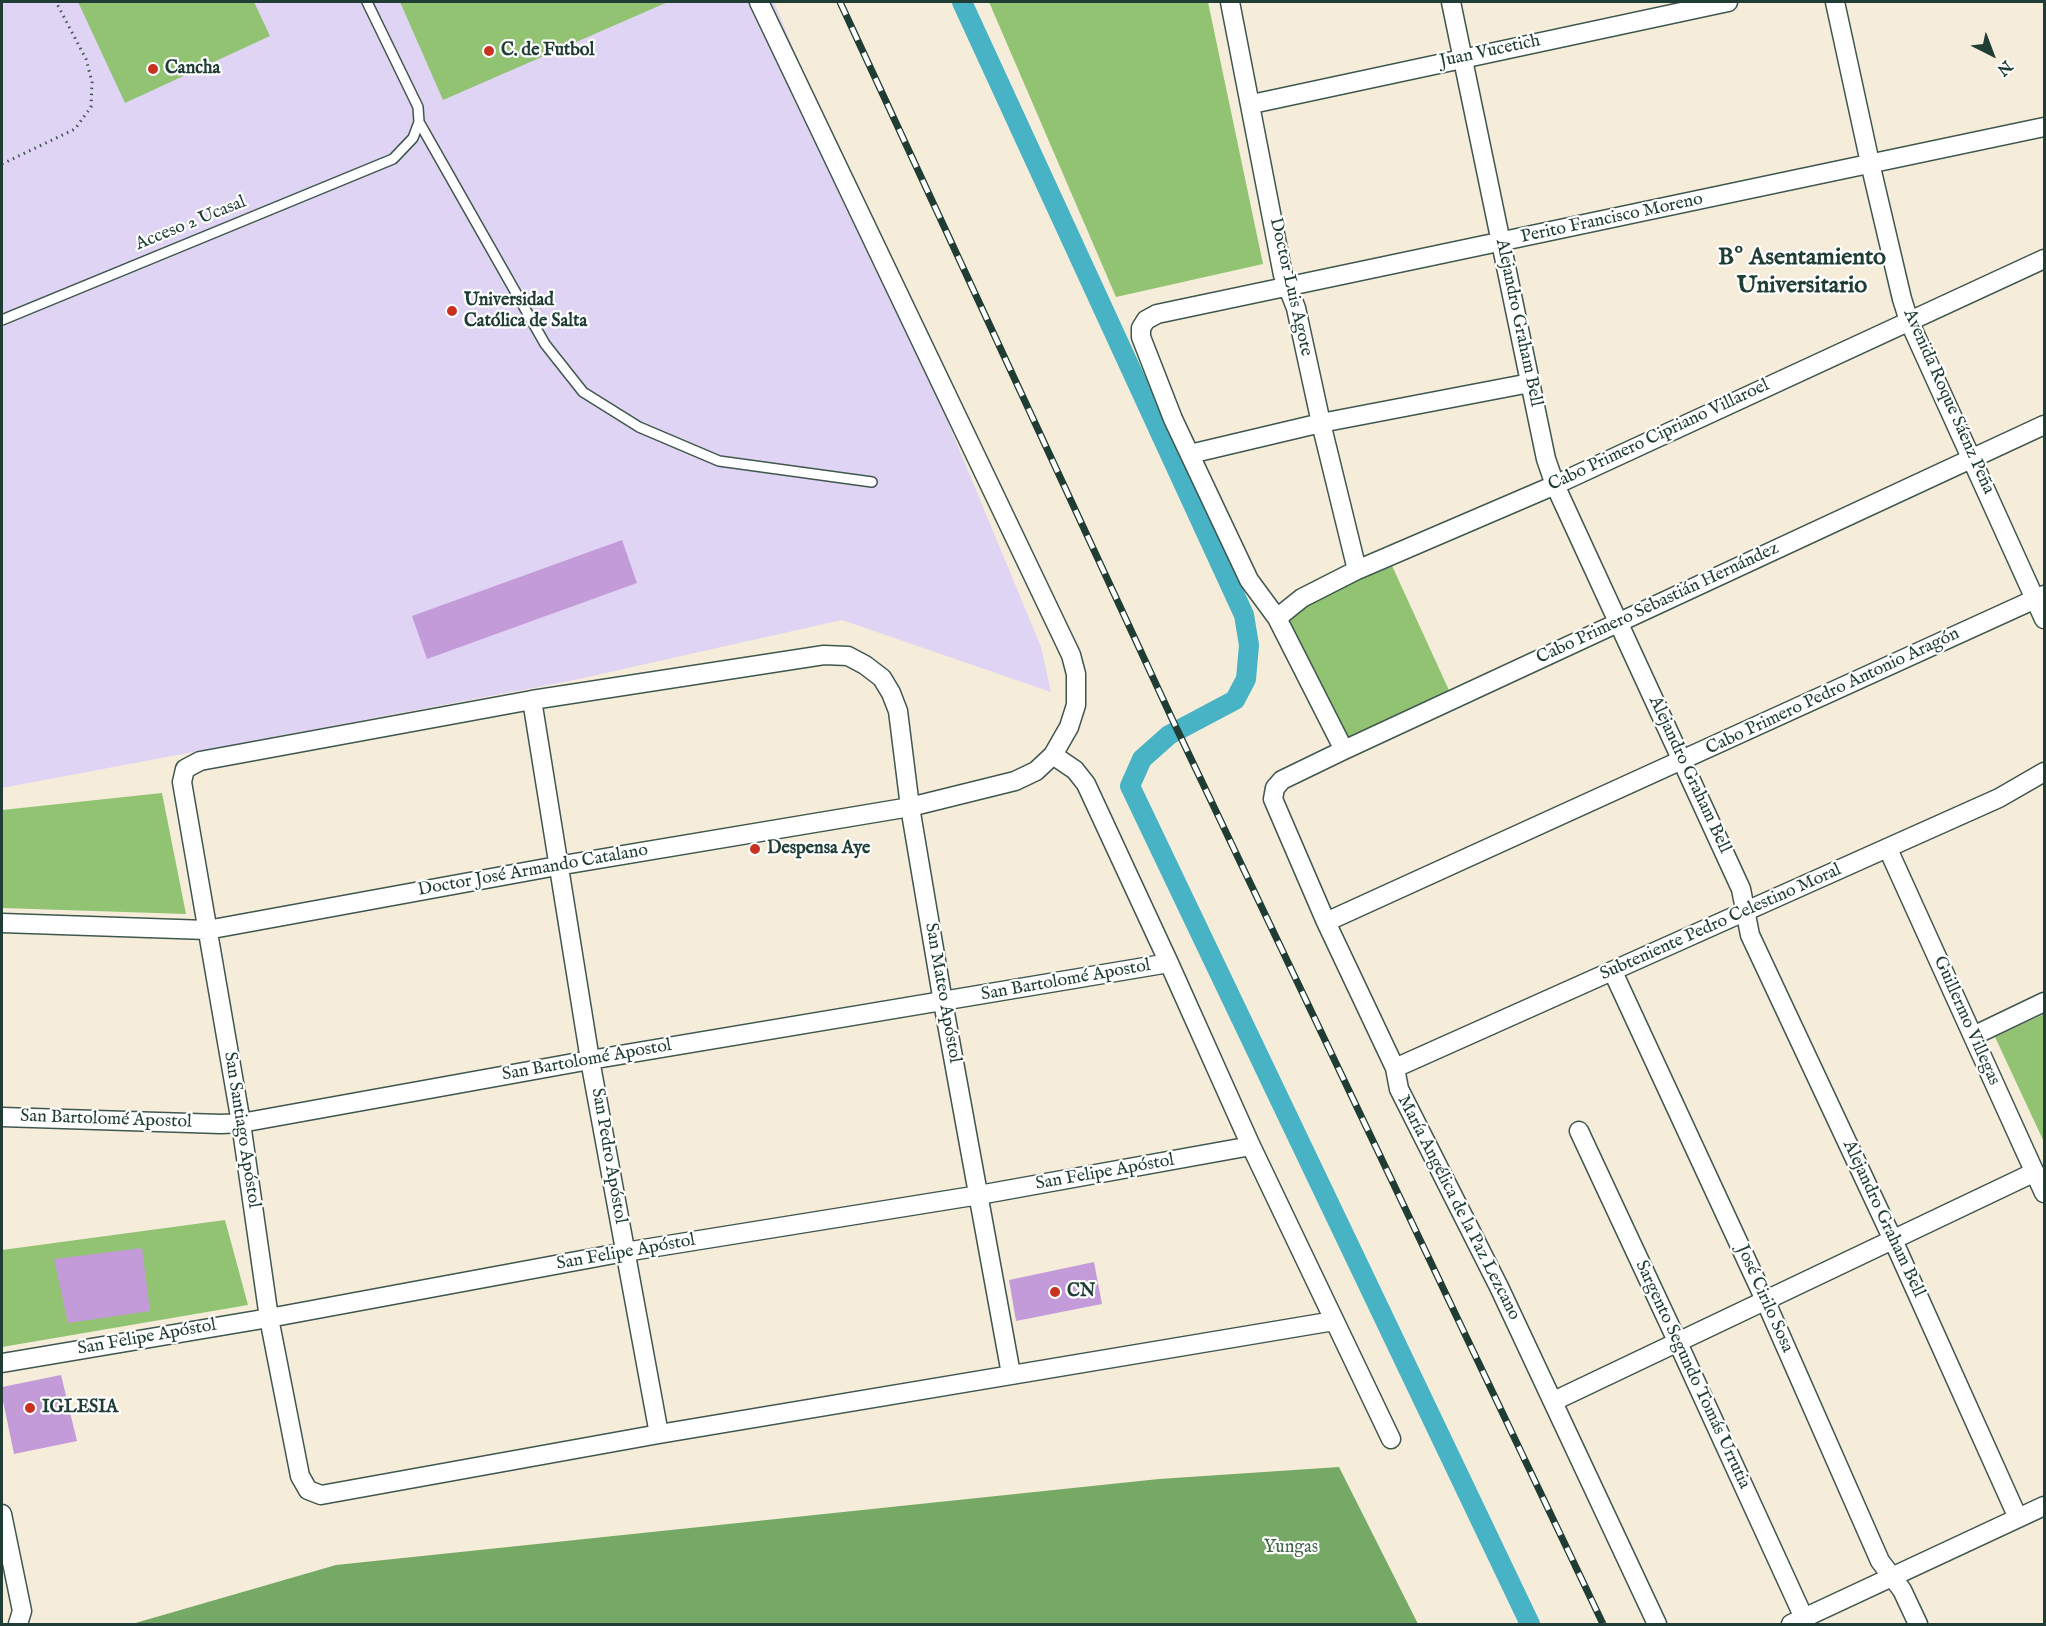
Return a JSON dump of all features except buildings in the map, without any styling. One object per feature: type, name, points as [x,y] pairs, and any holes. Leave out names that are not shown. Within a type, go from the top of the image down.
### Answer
[{"type":"street","points":[[759,2],[1071,655],[1076,674],[1076,705],[1069,727],[1053,755],[1075,770],[1086,784],[1251,1146],[1391,1439]]},
{"type":"street","name":"Doctor Luis Agote","points":[[1230,2],[1252,104],[1283,275],[1296,308],[1357,570]]},
{"type":"street","name":"Alejandro Graham Bell","points":[[1451,2],[1546,459],[1555,485],[1741,889],[1750,935],[1893,1240],[2018,1518]]},
{"type":"street","name":"Juan Vucetich","points":[[1252,104],[1728,2]]},
{"type":"street","name":"Avenida Roque Sáenz Peña","points":[[1835,2],[1870,163],[1909,321],[2040,597],[2044,619]]},
{"type":"street","name":"Perito Francisco Moreno","points":[[1190,454],[1173,420],[1145,351],[1141,328],[1146,320],[1157,314],[2044,127]]},
{"type":"street","name":"Cabo Primero Cipriano Villaroel","points":[[1277,618],[1302,598],[1357,570],[1555,485],[2044,259]]},
{"type":"street","points":[[1344,750],[1277,618],[1249,580],[1190,454],[1321,423],[1530,383]]},
{"type":"street","name":"Cabo Primero Sebastián Hernández","points":[[1275,788],[1282,780],[1344,750],[2044,425]]},
{"type":"street","name":"Cabo Primero Pedro Antonio Aragón","points":[[1326,922],[1682,762],[2040,597]]},
{"type":"street","name":"San Mateo Apóstol","points":[[185,769],[200,761],[532,700],[824,655],[848,656],[865,665],[882,678],[898,711],[910,807],[943,1002],[1011,1374]]},
{"type":"street","name":"San Pedro Apóstol","points":[[532,700],[590,1060],[659,1434]]},
{"type":"street","name":"Doctor José Armando Catalano","points":[[2,923],[207,930],[557,866],[910,807],[1015,781],[1036,771],[1053,755]]},
{"type":"street","name":"San Santiago Apóstol","points":[[185,769],[182,782],[241,1123],[269,1318],[300,1476],[308,1490],[321,1495],[659,1434]]},
{"type":"street","name":"Subteniente Pedro Celestino Moral","points":[[1395,1068],[1888,849],[1999,798],[2044,772]]},
{"type":"street","points":[[1999,798],[2044,784]]},
{"type":"street","name":"María Angélica de la Paz Lezcano","points":[[1275,788],[1273,800],[1326,922],[1395,1068],[1399,1089],[1554,1401],[1657,1624]]},
{"type":"street","name":"Guillermo Villegas","points":[[1888,849],[2044,1193]]},
{"type":"street","name":"San Bartolomé Apostol","points":[[2,1117],[241,1123],[590,1060],[1169,963]]},
{"type":"street","name":"José Cirilo Sosa","points":[[1613,972],[1765,1300],[1880,1561],[1902,1590],[1918,1624]]},
{"type":"street","points":[[1972,1036],[2044,1002]]},
{"type":"street","name":"Sargento Segundo Tomás Urrutia","points":[[1579,1131],[1678,1342],[1797,1622]]},
{"type":"street","name":"San Felipe Apóstol","points":[[2,1363],[269,1318],[625,1252],[979,1195],[1251,1146]]},
{"type":"street","points":[[1554,1401],[2035,1172]]},
{"type":"street","points":[[659,1434],[1334,1321]]},
{"type":"street","points":[[1797,1622],[2044,1506]]},
{"type":"street","points":[[2,1514],[22,1611],[18,1624]]},
{"type":"lane","points":[[367,2],[418,107],[419,122],[545,344],[583,392],[639,427],[719,461],[872,482]]},
{"type":"lane","name":"Acceso 2 Ucasal","points":[[2,320],[393,159],[413,138],[419,122]]},
{"type":"path","points":[[2,164],[75,129],[91,108],[92,82],[86,59],[56,2]]},
{"type":"shaded area","name":"Universidad Católica de Salta","points":[[2,2],[774,2],[1041,647],[1051,692],[842,620],[565,682],[2,788]]},
{"type":"green space","name":"Cancha","points":[[78,2],[254,2],[270,36],[125,103]]},
{"type":"green space","name":"C. de Futbol","points":[[400,2],[668,2],[443,100]]},
{"type":"green space","points":[[989,2],[1208,2],[1263,264],[1116,297]]},
{"type":"green space","points":[[1388,557],[1453,699],[1344,750],[1277,618]]},
{"type":"green space","points":[[162,793],[186,914],[2,908],[2,810]]},
{"type":"green space","points":[[2044,1014],[2044,1142],[1995,1037]]},
{"type":"green space","points":[[225,1220],[248,1305],[2,1347],[2,1250]]},
{"type":"green space","name":"Yungas","points":[[1339,1467],[1418,1624],[132,1624],[336,1565],[1159,1479]]},
{"type":"waterway","points":[[962,2],[1244,615],[1249,645],[1246,679],[1235,700],[1169,735],[1142,759],[1130,786],[1530,1624]]},
{"type":"railway","points":[[840,2],[1174,723],[1603,1624]]},
{"type":"place","name":"C. de Futbol","points":[[489,51]]},
{"type":"place","name":"Cancha","points":[[153,69]]},
{"type":"place","name":"Universidad Católica de Salta","points":[[452,311]]},
{"type":"place","name":"Despensa Aye","points":[[755,849]]},
{"type":"place","name":"CN","points":[[1055,1292]]},
{"type":"place","name":"IGLESIA","points":[[30,1408]]},
{"type":"district","name":"Bº Asentamiento Universitario","points":[[1802,273]]}]
